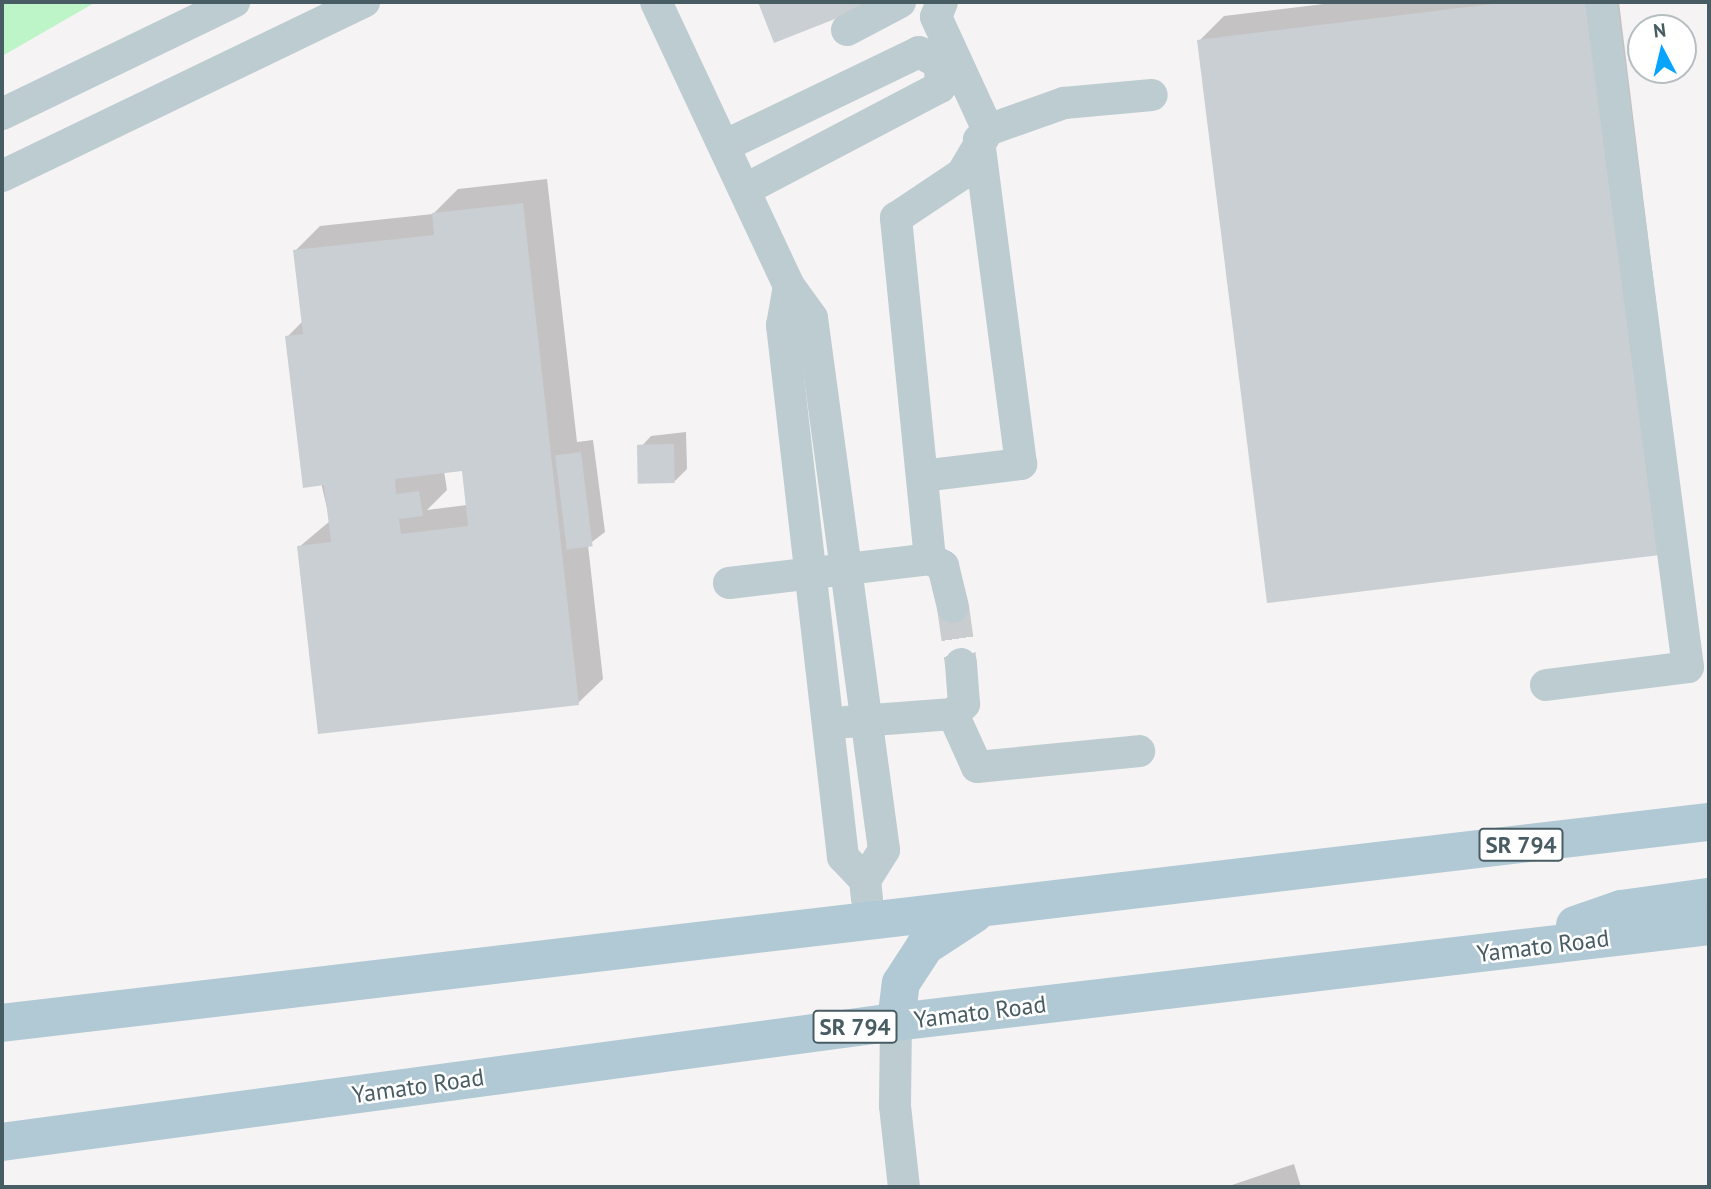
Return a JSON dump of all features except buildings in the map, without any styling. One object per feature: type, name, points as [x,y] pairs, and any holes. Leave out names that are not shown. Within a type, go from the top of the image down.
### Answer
[{"type":"main road","name":"SR 794","points":[[2,1023],[978,911],[1709,822]]},
{"type":"main road","points":[[1540,946],[1620,909],[1709,897]]},
{"type":"main road","points":[[896,1022],[901,983],[925,946],[978,911]]},
{"type":"main road","name":"Yamato Road","points":[[2,1142],[896,1022],[1709,926]]},
{"type":"street","points":[[2,114],[234,2]]},
{"type":"street","points":[[2,176],[364,2]]},
{"type":"street","points":[[656,2],[726,145],[789,286],[813,318],[884,850],[865,880]]},
{"type":"street","points":[[847,30],[900,2]]},
{"type":"street","points":[[1546,685],[1688,667],[1601,2]]},
{"type":"street","points":[[922,475],[1021,464],[984,135],[947,61],[933,7]]},
{"type":"street","points":[[726,145],[919,52],[947,61]]},
{"type":"street","points":[[746,189],[940,87],[947,61]]},
{"type":"street","points":[[930,559],[896,218],[962,174],[984,135],[1065,103],[1152,95]]},
{"type":"street","points":[[789,286],[782,325],[843,857],[865,880],[870,923]]},
{"type":"street","points":[[729,583],[930,559],[943,566],[953,607]]},
{"type":"street","points":[[827,724],[953,714],[964,704],[961,664]]},
{"type":"street","points":[[953,714],[977,767],[1139,751]]},
{"type":"street","points":[[896,1022],[895,1106],[904,1187]]},
{"type":"green space","points":[[2,2],[96,2],[4,55]]},
{"type":"tunnel","points":[[953,607],[961,664]]}]
